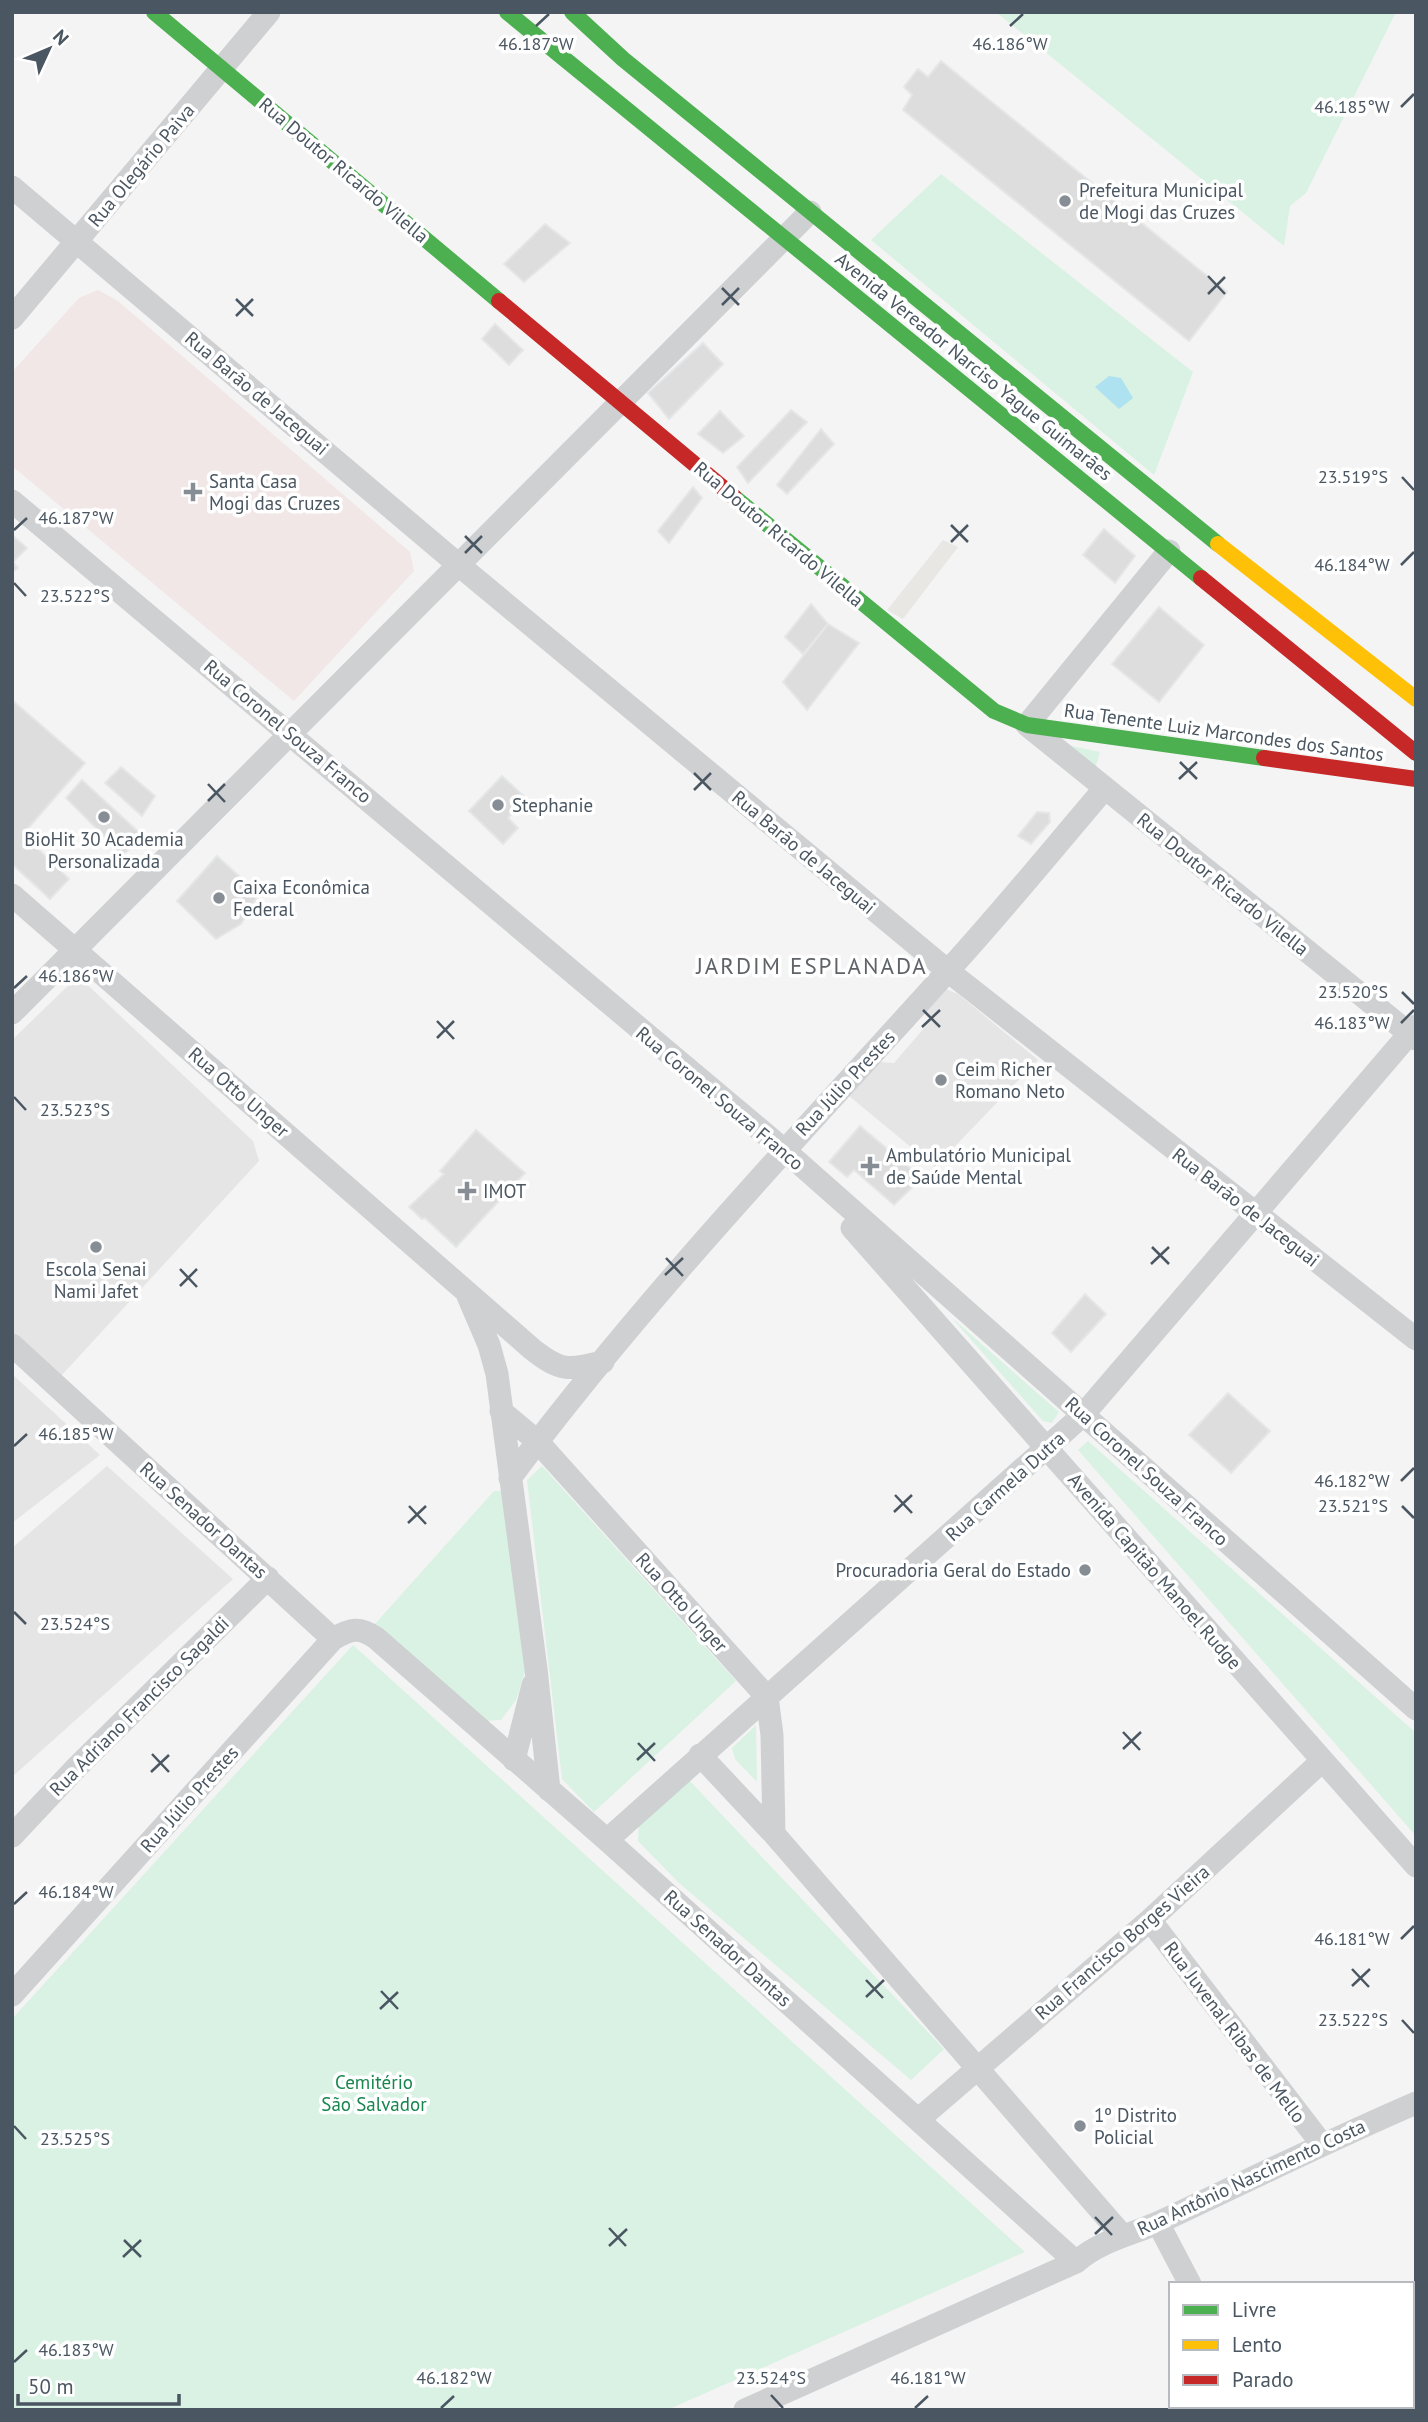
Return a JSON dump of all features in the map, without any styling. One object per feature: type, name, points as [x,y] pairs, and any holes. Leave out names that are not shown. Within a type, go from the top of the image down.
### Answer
[{"type":"main road","name":"Rua Doutor Ricardo Vilella","points":[[154,12],[966,691],[995,711],[1027,725]]},
{"type":"main road","name":"Avenida Vereador Narciso Yague Guimarães","points":[[507,12],[1416,753]]},
{"type":"main road","name":"Avenida Vereador Narciso Yague Guimarães","points":[[572,12],[622,59],[1172,508],[1416,699]]},
{"type":"main road","name":"Rua Tenente Luiz Marcondes dos Santos","points":[[1027,725],[1416,779]]},
{"type":"street","name":"Rua Olegário Paiva","points":[[12,318],[270,12]]},
{"type":"street","name":"Rua Barão de Jaceguai","points":[[12,187],[78,240],[460,566],[948,971],[1416,1339]]},
{"type":"street","points":[[12,1013],[810,212]]},
{"type":"street","name":"Rua Coronel Souza Franco","points":[[12,500],[291,732],[783,1149],[1416,1709]]},
{"type":"street","points":[[1027,725],[1169,551]]},
{"type":"street","name":"Rua Doutor Ricardo Vilella","points":[[1027,725],[1413,1033]]},
{"type":"street","name":"Rua Júlio Prestes","points":[[510,1478],[537,1441],[783,1149],[948,971],[1105,788]]},
{"type":"street","name":"Rua Otto Unger","points":[[12,895],[552,1364],[565,1369],[603,1362]]},
{"type":"street","name":"Rua Carmela Dutra","points":[[607,1840],[1083,1415],[1413,1033]]},
{"type":"street","name":"Avenida Capitão Manoel Rudge","points":[[783,1149],[1416,1866]]},
{"type":"street","name":"Rua Otto Unger","points":[[465,1290],[489,1345],[497,1374],[536,1669],[549,1790]]},
{"type":"street","name":"Rua Senador Dantas","points":[[12,1345],[333,1639],[347,1630],[358,1629],[376,1637],[607,1840],[1076,2262]]},
{"type":"street","name":"Rua Otto Unger","points":[[501,1410],[537,1441],[767,1697]]},
{"type":"street","name":"Rua Adriano Francisco Sagaldi","points":[[12,1836],[76,1768],[268,1578]]},
{"type":"street","name":"Rua Júlio Prestes","points":[[12,1995],[333,1639]]},
{"type":"street","points":[[514,1760],[536,1669]]},
{"type":"street","points":[[767,1697],[772,1735],[774,1834]]},
{"type":"street","points":[[701,1755],[774,1834],[1122,2235]]},
{"type":"street","name":"Rua Francisco Borges Vieira","points":[[919,2119],[1150,1920],[1322,1761]]},
{"type":"street","name":"Rua Juvenal Ribas de Mello","points":[[1150,1920],[1321,2143]]},
{"type":"street","name":"Rua Antônio Nascimento Costa","points":[[758,2407],[1076,2262],[1090,2250],[1122,2235],[1158,2223],[1321,2143],[1416,2103]]},
{"type":"street","points":[[1158,2223],[1188,2282]]},
{"type":"shaded area","name":"Santa Casa Mogi das Cruzes","points":[[98,290],[118,301],[410,552],[414,571],[294,701],[12,466],[12,372],[79,298]]},
{"type":"shaded area","points":[[943,540],[958,547],[903,619],[887,610]]},
{"type":"shaded area","name":"Escola Senai Nami Jafet","points":[[78,976],[253,1141],[259,1161],[61,1376],[12,1332],[12,1040]]},
{"type":"shaded area","name":"Ceim Richer Romano Neto","points":[[946,989],[958,994],[1038,1060],[935,1167],[849,1096],[879,1062],[894,1063],[931,1020],[923,1013]]},
{"type":"shaded area","points":[[12,1374],[100,1455],[12,1523]]},
{"type":"shaded area","points":[[107,1466],[233,1579],[12,1777],[12,1548]]},
{"type":"green space","points":[[996,12],[1396,12],[1306,193],[1290,206],[1284,246]]},
{"type":"green space","points":[[941,174],[1193,372],[1154,475],[871,240]]},
{"type":"green space","points":[[1048,741],[1100,752],[1093,776]]},
{"type":"green space","points":[[951,1317],[1059,1412],[1052,1423],[1043,1421]]},
{"type":"green space","points":[[1088,1441],[1416,1733],[1416,1836],[1078,1450]]},
{"type":"green space","points":[[542,1466],[736,1681],[594,1812],[562,1779],[527,1480]]},
{"type":"green space","points":[[494,1491],[504,1491],[528,1662],[516,1700],[501,1720],[484,1721],[374,1625]]},
{"type":"green space","name":"Cemitério São Salvador","points":[[353,1645],[1025,2252],[667,2410],[12,2410],[12,2019]]},
{"type":"green space","points":[[756,1725],[757,1782],[735,1759],[732,1748]]},
{"type":"green space","points":[[688,1779],[944,2049],[911,2080],[679,1883],[638,1841],[639,1821]]},
{"type":"water","points":[[1109,376],[1121,378],[1133,398],[1119,409],[1095,387]]},
{"type":"building","name":"Prefeitura Municipal de Mogi das Cruzes","points":[[941,61],[1227,292],[1189,341],[903,110],[912,95],[904,87],[918,69],[928,77]]},
{"type":"building","points":[[545,224],[570,243],[524,282],[504,264]]},
{"type":"building","points":[[495,324],[523,350],[509,365],[482,339]]},
{"type":"building","points":[[703,343],[723,364],[669,419],[648,393]]},
{"type":"building","points":[[791,410],[807,422],[748,483],[737,467]]},
{"type":"building","points":[[720,411],[744,436],[723,453],[698,434]]},
{"type":"building","points":[[821,429],[834,444],[787,494],[777,485]]},
{"type":"building","points":[[693,487],[702,498],[669,543],[658,531]]},
{"type":"building","points":[[1104,529],[1135,556],[1115,583],[1083,555]]},
{"type":"building","points":[[12,535],[27,548],[13,562],[18,568],[12,572]]},
{"type":"building","points":[[811,604],[828,624],[803,654],[785,637]]},
{"type":"building","points":[[1159,607],[1204,645],[1159,702],[1112,664]]},
{"type":"building","points":[[828,624],[859,643],[807,710],[783,682]]},
{"type":"building","points":[[12,700],[85,763],[23,834],[69,879],[50,899],[12,864]]},
{"type":"building","points":[[121,767],[155,796],[142,816],[105,783]]},
{"type":"building","name":"Stephanie","points":[[502,776],[526,798],[508,818],[518,828],[503,844],[469,811]]},
{"type":"building","name":"BioHit 30 Academia Personalizada","points":[[82,780],[143,836],[123,855],[66,798]]},
{"type":"building","points":[[1037,812],[1049,813],[1050,822],[1031,844],[1018,836]]},
{"type":"building","name":"Caixa Econômica Federal","points":[[217,856],[259,894],[241,924],[216,939],[177,901]]},
{"type":"building","name":"Ambulatório Municipal de Saúde Mental","points":[[860,1126],[922,1178],[894,1205],[854,1170],[847,1177],[829,1162]]},
{"type":"building","name":"IMOT","points":[[476,1130],[525,1173],[456,1247],[409,1207],[444,1174],[440,1171]]},
{"type":"building","points":[[1085,1294],[1106,1314],[1071,1352],[1052,1333]]},
{"type":"building","points":[[1228,1393],[1270,1431],[1231,1473],[1189,1435]]},
{"type":"traffic: fast","points":[[154,12],[499,301]]},
{"type":"traffic: fast","points":[[507,12],[1201,578]]},
{"type":"traffic: fast","points":[[572,12],[623,59],[1218,544]]},
{"type":"traffic: fast","points":[[734,497],[994,711],[1027,725],[1264,758]]},
{"type":"traffic: slow","points":[[1218,544],[1416,699]]},
{"type":"traffic: jam","points":[[499,301],[734,497]]},
{"type":"traffic: jam","points":[[1201,578],[1416,753]]},
{"type":"traffic: jam","points":[[1264,758],[1416,779]]},
{"type":"place","name":"Prefeitura Municipal de Mogi das Cruzes","points":[[1065,201]]},
{"type":"place","name":"Santa Casa Mogi das Cruzes","points":[[193,492]]},
{"type":"place","name":"Stephanie","points":[[498,805]]},
{"type":"place","name":"BioHit 30 Academia Personalizada","points":[[104,817]]},
{"type":"place","name":"Caixa Econômica Federal","points":[[219,898]]},
{"type":"place","name":"Ceim Richer Romano Neto","points":[[941,1080]]},
{"type":"place","name":"Ambulatório Municipal de Saúde Mental","points":[[870,1166]]},
{"type":"place","name":"IMOT","points":[[467,1191]]},
{"type":"place","name":"Escola Senai Nami Jafet","points":[[96,1247]]},
{"type":"place","name":"Procuradoria Geral do Estado","points":[[1085,1570]]},
{"type":"place","name":"1º Distrito Policial","points":[[1080,2126]]},
{"type":"district","name":"JARDIM ESPLANADA","points":[[812,965]]}]
